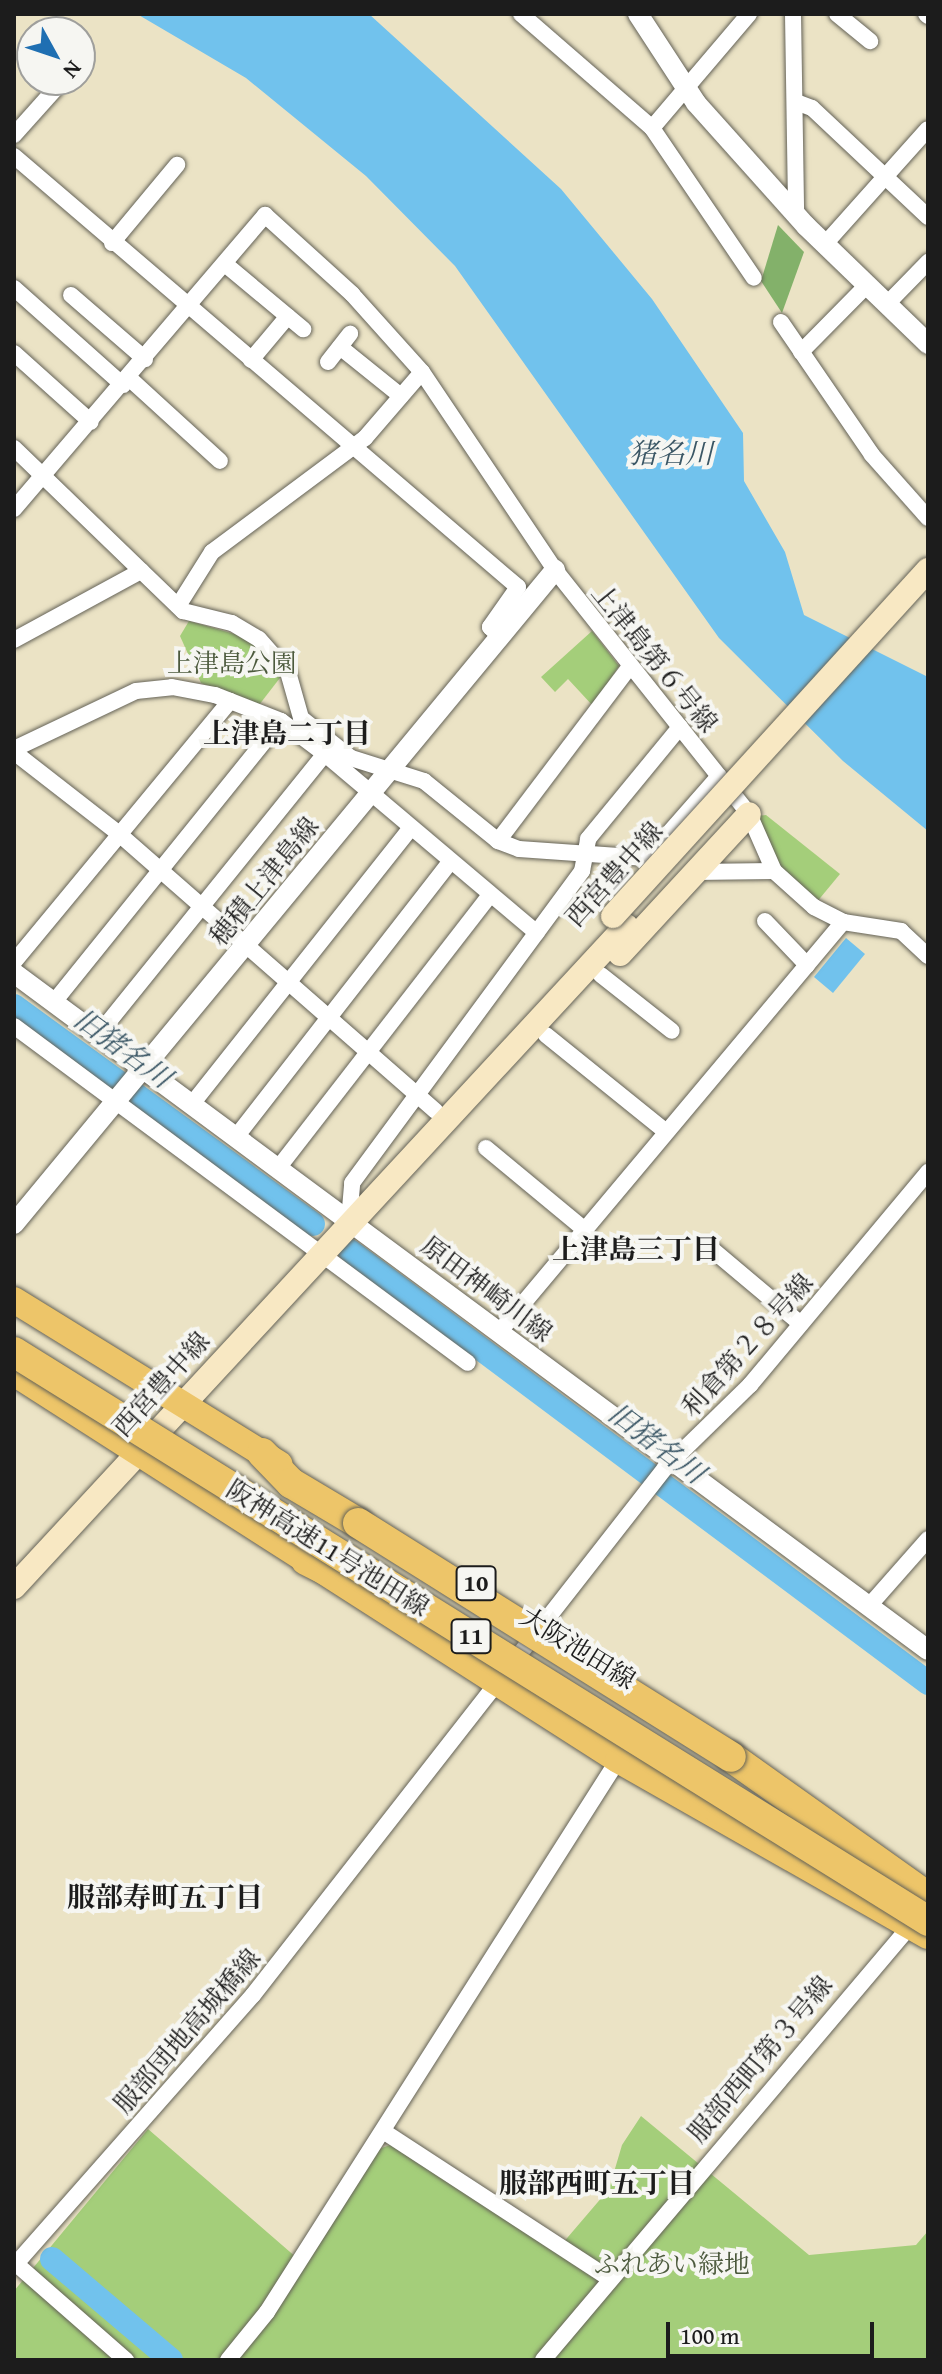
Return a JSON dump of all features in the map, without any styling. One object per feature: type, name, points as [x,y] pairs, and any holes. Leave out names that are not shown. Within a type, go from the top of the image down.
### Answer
[{"type":"highway","name":"阪神高速11号池田線","points":[[14,1332],[928,1900]]},
{"type":"highway","name":"阪神高速11号池田線","points":[[14,1352],[886,1895],[922,1927]]},
{"type":"highway","points":[[262,1453],[291,1483],[731,1757],[928,1900]]},
{"type":"highway","name":"11","points":[[306,1560],[377,1596],[704,1800],[886,1895]]},
{"type":"main road","name":"西宮豊中線","points":[[14,1587],[319,1252],[349,1220],[367,1211],[466,1102],[620,921],[928,570]]},
{"type":"main road","name":"西宮豊中線","points":[[349,1220],[355,1200],[435,1111],[620,921],[928,593]]},
{"type":"main road","points":[[466,1102],[497,1087],[749,814]]},
{"type":"main road","name":"大阪池田線","points":[[14,1300],[769,1769],[928,1883]]},
{"type":"main road","points":[[14,1373],[618,1760],[922,1927]]},
{"type":"street","points":[[521,14],[652,128],[754,278]]},
{"type":"street","points":[[638,14],[685,89],[796,215],[928,344]]},
{"type":"street","points":[[652,128],[749,14]]},
{"type":"street","points":[[793,14],[796,215]]},
{"type":"street","points":[[837,14],[870,41]]},
{"type":"street","points":[[14,135],[49,96]]},
{"type":"street","points":[[796,102],[886,175],[928,217]]},
{"type":"street","points":[[825,244],[928,129]]},
{"type":"street","points":[[14,156],[188,309],[355,444],[518,587],[490,627],[500,637]]},
{"type":"street","points":[[112,243],[177,165]]},
{"type":"street","name":"上津島第６号線","points":[[225,264],[265,215],[352,294],[422,372],[555,570],[629,668],[749,814],[774,871]]},
{"type":"street","points":[[887,304],[928,262]]},
{"type":"street","points":[[14,509],[225,264],[303,329]]},
{"type":"street","points":[[801,352],[867,285]]},
{"type":"street","points":[[14,288],[220,461]]},
{"type":"street","points":[[71,295],[145,359]]},
{"type":"street","points":[[251,360],[288,316]]},
{"type":"street","points":[[781,322],[872,455],[928,518]]},
{"type":"street","points":[[328,362],[345,341],[401,396]]},
{"type":"street","points":[[14,353],[91,422]]},
{"type":"street","points":[[178,606],[212,552],[355,444],[422,372]]},
{"type":"street","points":[[14,448],[178,606],[259,639],[288,672],[301,718],[351,758],[424,781],[498,841],[519,849],[647,858],[719,776]]},
{"type":"street","name":"穂積上津島線","points":[[14,1224],[555,570]]},
{"type":"street","points":[[14,640],[141,571]]},
{"type":"street","points":[[498,841],[629,668]]},
{"type":"street","points":[[435,1111],[246,944],[201,909],[118,833],[14,750],[136,691],[172,687],[230,701],[281,721],[325,754],[448,865],[537,933]]},
{"type":"street","points":[[14,962],[230,701]]},
{"type":"street","points":[[54,1002],[281,721]]},
{"type":"street","points":[[349,1220],[352,1183],[415,1092],[582,871],[588,839],[680,727]]},
{"type":"street","points":[[98,1035],[325,754]]},
{"type":"street","points":[[192,1104],[408,831]]},
{"type":"street","points":[[236,1137],[448,865]]},
{"type":"street","points":[[694,872],[774,871],[814,907],[843,922],[901,931],[928,956]]},
{"type":"street","points":[[279,1167],[371,1054],[490,895]]},
{"type":"street","points":[[765,921],[807,965]]},
{"type":"street","points":[[500,1331],[843,922]]},
{"type":"street","name":"原田神崎川線","points":[[14,973],[98,1035],[140,1074],[192,1104],[279,1167],[500,1331],[669,1464],[928,1650]]},
{"type":"street","points":[[601,975],[672,1031]]},
{"type":"street","points":[[14,1026],[119,1099],[468,1363]]},
{"type":"street","points":[[546,1035],[665,1131]]},
{"type":"street","points":[[486,1148],[584,1229]]},
{"type":"street","name":"利倉第２８号線","points":[[540,1624],[669,1464],[801,1324],[928,1172]]},
{"type":"street","points":[[708,1246],[801,1324]]},
{"type":"street","points":[[869,1606],[928,1539]]},
{"type":"street","name":"服部団地高城橋線","points":[[17,2261],[253,1995],[540,1624]]},
{"type":"street","points":[[228,2360],[383,2131],[618,1760]]},
{"type":"street","name":"服部西町第３号線","points":[[543,2360],[610,2279],[922,1927],[928,1900]]},
{"type":"street","points":[[383,2131],[610,2279]]},
{"type":"street","points":[[17,2261],[126,2360]]},
{"type":"green space","points":[[778,225],[804,252],[782,313],[761,281]]},
{"type":"green space","name":"上津島公園","points":[[189,621],[252,639],[283,674],[259,705],[201,683],[180,636]]},
{"type":"green space","points":[[592,631],[619,666],[593,706],[568,679],[555,692],[541,677]]},
{"type":"green space","points":[[766,815],[840,874],[816,903],[778,869],[756,816]]},
{"type":"green space","name":"ふれあい緑地","points":[[641,2116],[809,2255],[916,2245],[928,2231],[928,2360],[14,2360],[14,2291],[148,2129],[305,2265],[379,2149],[390,2145],[556,2251],[609,2189],[622,2145]]},
{"type":"water","name":"猪名川","points":[[137,14],[369,14],[561,189],[652,299],[743,433],[744,481],[785,552],[804,615],[928,677],[928,831],[843,761],[719,638],[455,266],[366,176],[246,78]]},
{"type":"water","points":[[846,938],[865,954],[833,993],[814,977]]},
{"type":"waterway","name":"旧猪名川","points":[[14,1006],[313,1224]]},
{"type":"waterway","name":"旧猪名川","points":[[350,1251],[928,1683]]},
{"type":"waterway","points":[[52,2259],[171,2360]]},
{"type":"district","name":"上津島二丁目","points":[[287,733]]},
{"type":"district","name":"上津島三丁目","points":[[636,1249]]},
{"type":"district","name":"服部寿町五丁目","points":[[165,1897]]},
{"type":"district","name":"服部西町五丁目","points":[[597,2183]]}]
